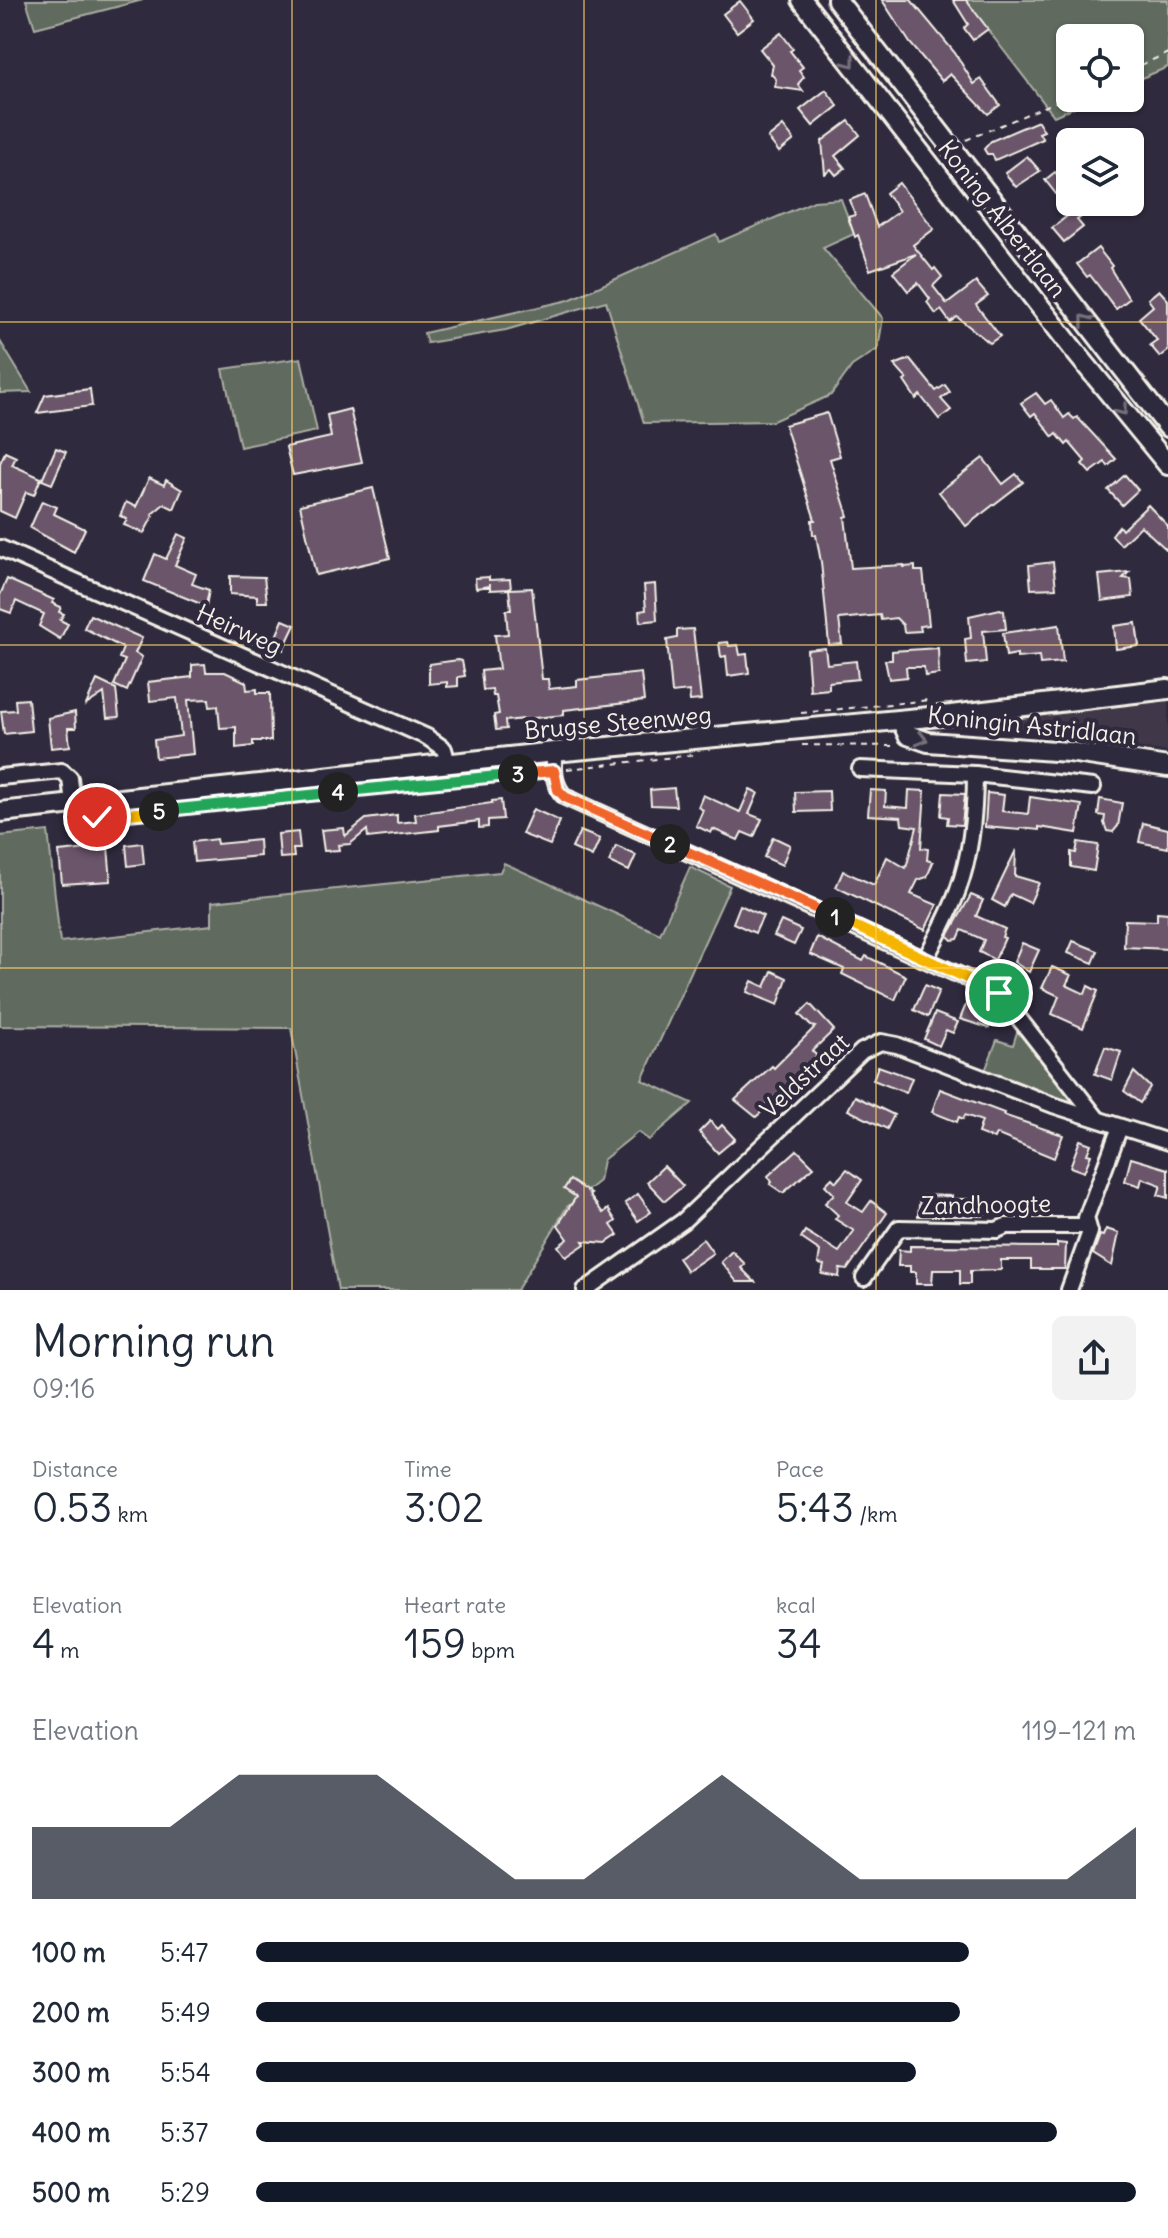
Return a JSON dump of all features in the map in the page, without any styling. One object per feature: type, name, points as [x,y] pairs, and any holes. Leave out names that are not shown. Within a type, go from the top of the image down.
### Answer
[{"type":"main road","name":"Koning Albertlaan","points":[[802,0],[1071,346],[1168,465]]},
{"type":"main road","name":"Koning Albertlaan","points":[[837,0],[1168,427]]},
{"type":"main road","name":"Brugse Steenweg","points":[[0,812],[448,764],[554,762],[1168,689]]},
{"type":"main road","name":"Koningin Astridlaan","points":[[901,720],[908,735],[928,742],[1069,752],[1168,767]]},
{"type":"street","name":"Heirweg","points":[[0,548],[427,737],[444,749],[448,764]]},
{"type":"street","points":[[554,762],[558,790],[565,797],[999,993],[1096,1118]]},
{"type":"street","points":[[860,769],[975,774],[1093,787]]},
{"type":"street","points":[[0,777],[62,771],[70,778],[73,804]]},
{"type":"street","points":[[926,958],[961,879],[973,816],[975,774]]},
{"type":"street","name":"Veldstraat","points":[[585,1290],[683,1221],[862,1051],[874,1044],[897,1045],[1053,1105],[1168,1142]]},
{"type":"street","name":"Zandhoogte","points":[[1069,1290],[1090,1232],[1086,1218],[1120,1127]]},
{"type":"street","name":"Zandhoogte","points":[[864,1278],[899,1228],[997,1230],[1006,1226],[1087,1226]]},
{"type":"path","points":[[1144,64],[1168,53]]},
{"type":"path","points":[[951,146],[1056,102]]},
{"type":"path","points":[[800,745],[896,746]]},
{"type":"path","points":[[202,806],[463,779],[554,762],[697,755]]},
{"type":"path","points":[[448,764],[463,779]]},
{"type":"shaded area","points":[[1168,702],[1168,752],[990,724],[1022,716]]},
{"type":"green space","points":[[26,0],[143,0],[35,28]]},
{"type":"green space","points":[[965,0],[1168,0],[1168,67],[1144,77],[1144,24],[1056,24],[1056,112],[1063,112],[1054,116]]},
{"type":"green space","points":[[841,199],[854,234],[823,248],[883,318],[878,349],[852,366],[831,395],[773,421],[644,423],[606,301],[506,330],[427,343],[424,333],[569,300],[716,234],[719,242],[814,201]]},
{"type":"green space","points":[[0,341],[31,392],[0,393]]},
{"type":"green space","points":[[301,358],[317,431],[240,447],[223,369]]},
{"type":"green space","points":[[48,831],[60,942],[212,925],[212,902],[500,872],[504,863],[660,934],[690,867],[730,886],[642,1080],[692,1103],[649,1140],[638,1132],[603,1160],[599,1181],[567,1207],[517,1290],[338,1290],[291,1028],[0,1026],[0,836]]},
{"type":"green space","points":[[1018,1029],[1073,1097],[1071,1102],[985,1071],[997,1040],[1013,1045]]},
{"type":"building","points":[[882,0],[911,0],[955,53],[974,84],[981,79],[1000,105],[988,114],[950,74],[942,81],[910,43]]},
{"type":"building","points":[[953,0],[966,0],[988,29],[973,40],[964,28],[968,24]]},
{"type":"building","points":[[740,1],[754,19],[737,32],[723,14]]},
{"type":"building","points":[[781,33],[803,67],[799,70],[804,77],[798,84],[803,91],[775,87],[776,79],[771,74],[773,65],[760,49]]},
{"type":"building","points":[[826,90],[838,106],[813,126],[800,110]]},
{"type":"building","points":[[849,121],[860,135],[835,156],[845,168],[836,175],[831,169],[825,174],[822,141]]},
{"type":"building","points":[[1038,121],[1044,131],[1039,133],[1043,139],[995,160],[984,149],[991,141]]},
{"type":"building","points":[[783,126],[794,140],[779,152],[768,138]]},
{"type":"building","points":[[1027,156],[1040,171],[1016,187],[1005,173]]},
{"type":"building","points":[[1056,173],[1056,194],[1045,180]]},
{"type":"building","points":[[899,183],[934,229],[913,245],[942,277],[933,286],[947,304],[976,282],[988,296],[976,305],[1000,336],[990,343],[957,317],[950,322],[941,310],[936,314],[918,283],[908,291],[893,272],[916,254],[870,270],[848,217],[855,215],[850,200],[865,194],[877,227],[899,211],[886,193]]},
{"type":"building","points":[[1067,216],[1082,216],[1077,220],[1083,227],[1064,242],[1052,228]]},
{"type":"building","points":[[1098,248],[1112,266],[1110,268],[1129,299],[1116,309],[1090,275],[1087,277],[1077,264]]},
{"type":"building","points":[[1159,290],[1168,300],[1168,351],[1160,357],[1150,345],[1157,340],[1139,318],[1153,306],[1148,299]]},
{"type":"building","points":[[910,359],[936,391],[945,385],[950,392],[941,399],[951,410],[939,419],[920,395],[916,399],[904,381],[907,379],[894,365]]},
{"type":"building","points":[[90,389],[92,406],[37,413],[45,395]]},
{"type":"building","points":[[1036,393],[1045,404],[1051,400],[1064,418],[1069,414],[1074,419],[1077,417],[1116,459],[1108,466],[1105,462],[1090,473],[1082,464],[1085,461],[1069,442],[1066,445],[1057,434],[1053,437],[1035,413],[1031,416],[1021,403]]},
{"type":"building","points":[[350,409],[362,462],[293,475],[286,447],[331,437],[327,415]]},
{"type":"building","points":[[827,413],[840,456],[830,459],[848,516],[845,517],[851,568],[904,565],[915,566],[915,571],[923,571],[929,625],[920,626],[921,631],[904,632],[903,625],[896,618],[881,620],[880,615],[839,619],[842,644],[829,645],[821,562],[816,535],[813,535],[812,520],[815,520],[785,425]]},
{"type":"building","points":[[56,448],[66,452],[52,484],[42,480]]},
{"type":"building","points":[[5,452],[16,457],[12,465],[41,478],[34,495],[26,492],[15,518],[0,511],[0,463]]},
{"type":"building","points":[[983,458],[1003,484],[1016,474],[1023,482],[966,526],[939,492]]},
{"type":"building","points":[[1125,475],[1138,490],[1122,505],[1108,490]]},
{"type":"building","points":[[149,478],[164,485],[166,480],[182,490],[174,509],[164,504],[152,514],[144,533],[124,525],[127,519],[120,516],[126,502],[136,507]]},
{"type":"building","points":[[373,488],[390,558],[316,575],[300,505]]},
{"type":"building","points":[[42,501],[57,507],[54,514],[85,529],[74,552],[30,528]]},
{"type":"building","points":[[1148,505],[1168,526],[1168,551],[1141,526],[1121,545],[1112,535],[1119,526],[1122,530]]},
{"type":"building","points":[[178,534],[187,538],[175,565],[196,574],[192,584],[209,590],[206,606],[144,581],[155,554],[166,559]]},
{"type":"building","points":[[1053,562],[1056,588],[1031,589],[1029,565]]},
{"type":"building","points":[[1129,572],[1123,578],[1131,579],[1133,597],[1102,601],[1099,575]]},
{"type":"building","points":[[230,576],[264,577],[267,602],[257,602],[257,596],[230,594]]},
{"type":"building","points":[[489,577],[489,580],[510,579],[511,589],[476,588],[475,578]]},
{"type":"building","points":[[7,579],[54,600],[52,603],[61,607],[59,612],[64,614],[60,620],[68,624],[60,639],[39,626],[44,614],[16,601],[11,613],[0,609],[0,595]]},
{"type":"building","points":[[655,584],[657,620],[640,622],[639,611],[646,610],[644,585]]},
{"type":"building","points":[[532,588],[542,679],[548,679],[549,689],[577,686],[577,680],[641,673],[644,701],[564,710],[564,715],[505,721],[506,729],[496,730],[494,715],[499,714],[496,696],[493,696],[492,689],[483,690],[481,671],[499,669],[495,635],[508,634],[506,610],[511,610],[509,589]]},
{"type":"building","points":[[1000,609],[1004,611],[1006,629],[983,631],[986,662],[967,664],[965,639],[971,638],[969,616]]},
{"type":"building","points":[[90,615],[142,638],[135,653],[142,657],[127,691],[114,685],[125,660],[119,658],[123,648],[84,628]]},
{"type":"building","points":[[283,620],[295,625],[283,650],[272,646]]},
{"type":"building","points":[[1136,623],[1139,646],[1116,649],[1114,626]]},
{"type":"building","points":[[1059,625],[1063,662],[1040,664],[1039,656],[1006,656],[1003,633]]},
{"type":"building","points":[[693,629],[701,700],[690,701],[689,691],[672,693],[667,640],[677,638],[677,630]]},
{"type":"building","points":[[728,642],[729,646],[738,645],[740,655],[747,654],[749,673],[728,676],[726,656],[721,657],[719,643]]},
{"type":"building","points":[[825,648],[827,664],[856,661],[858,679],[829,682],[829,689],[810,691],[807,650]]},
{"type":"building","points":[[938,648],[939,674],[925,676],[924,667],[906,667],[907,677],[889,679],[885,660],[892,660],[892,651]]},
{"type":"building","points":[[462,661],[465,676],[458,677],[458,686],[447,687],[447,682],[429,684],[429,664]]},
{"type":"building","points":[[205,664],[206,672],[225,672],[246,682],[247,690],[270,693],[271,741],[253,741],[253,746],[236,748],[236,727],[220,728],[218,706],[210,707],[209,699],[188,700],[193,754],[156,758],[154,740],[181,736],[177,698],[150,701],[148,682],[192,677],[192,665]]},
{"type":"building","points":[[97,680],[116,689],[119,717],[107,718],[104,693],[86,705]]},
{"type":"building","points":[[28,699],[31,731],[4,734],[1,711],[16,710],[15,700]]},
{"type":"building","points":[[75,712],[76,728],[68,728],[70,746],[51,748],[48,718]]},
{"type":"building","points":[[674,788],[676,806],[651,805],[650,790]]},
{"type":"building","points":[[750,789],[758,793],[749,814],[762,819],[754,837],[742,832],[738,840],[713,829],[711,833],[696,826],[703,810],[698,807],[703,795],[740,812]]},
{"type":"building","points":[[870,790],[886,791],[885,806],[908,808],[909,790],[925,791],[921,848],[928,849],[927,860],[933,862],[927,877],[918,880],[911,894],[937,905],[925,930],[836,887],[843,871],[874,885],[887,857],[906,868],[917,827],[902,825],[901,817],[868,815]]},
{"type":"building","points":[[829,791],[830,811],[796,812],[795,792]]},
{"type":"building","points":[[943,793],[965,794],[962,825],[947,824],[948,817],[941,816]]},
{"type":"building","points":[[987,793],[1004,795],[1002,811],[1028,814],[1030,797],[1082,805],[1077,833],[1039,827],[1039,830],[1020,830],[985,827]]},
{"type":"building","points":[[1100,799],[1122,803],[1118,826],[1113,832],[1107,831],[1105,816],[1098,815]]},
{"type":"building","points":[[501,800],[503,819],[488,820],[488,827],[479,828],[479,821],[439,826],[439,830],[368,838],[367,830],[350,844],[338,845],[339,850],[324,851],[321,830],[344,828],[345,836],[366,819],[397,815],[397,823],[416,821],[415,814]]},
{"type":"building","points":[[533,809],[560,821],[550,845],[522,834]]},
{"type":"building","points":[[1143,823],[1168,829],[1168,848],[1139,842]]},
{"type":"building","points":[[580,831],[600,839],[592,857],[572,848]]},
{"type":"building","points":[[298,832],[300,849],[293,849],[294,857],[280,858],[278,834]]},
{"type":"building","points":[[773,837],[790,845],[782,865],[764,857]]},
{"type":"building","points":[[216,839],[217,844],[259,840],[260,856],[194,862],[192,842]]},
{"type":"building","points":[[1078,842],[1098,845],[1094,871],[1071,867],[1071,852],[1076,853]]},
{"type":"building","points":[[142,843],[144,864],[128,866],[126,845]]},
{"type":"building","points":[[616,846],[636,855],[629,871],[609,862]]},
{"type":"building","points":[[108,847],[111,881],[62,884],[59,852]]},
{"type":"building","points":[[1016,850],[1015,876],[1039,883],[1030,903],[1011,894],[1005,907],[992,900]]},
{"type":"building","points":[[971,895],[983,900],[976,916],[1005,929],[1002,937],[1005,938],[995,960],[979,952],[984,940],[962,930],[958,939],[952,940],[948,936]]},
{"type":"building","points":[[740,905],[763,916],[755,933],[733,923]]},
{"type":"building","points":[[1157,912],[1168,913],[1168,949],[1124,947],[1125,920],[1157,921]]},
{"type":"building","points":[[781,921],[801,930],[794,945],[774,936]]},
{"type":"building","points":[[817,937],[863,961],[866,956],[906,976],[895,1000],[842,974],[844,969],[810,954]]},
{"type":"building","points":[[1073,941],[1098,951],[1093,963],[1068,953]]},
{"type":"building","points":[[1022,943],[1039,950],[1029,972],[1014,962]]},
{"type":"building","points":[[1052,967],[1071,975],[1066,985],[1085,994],[1088,986],[1098,991],[1083,1028],[1052,1014],[1059,996],[1042,988]]},
{"type":"building","points":[[772,971],[787,978],[778,1005],[747,992],[752,981],[765,987]]},
{"type":"building","points":[[925,985],[939,991],[928,1017],[914,1010]]},
{"type":"building","points":[[967,1002],[995,1014],[989,1028],[960,1019]]},
{"type":"building","points":[[810,1004],[834,1030],[812,1051],[817,1056],[756,1117],[735,1100],[772,1066],[774,1068],[815,1027],[799,1014]]},
{"type":"building","points":[[935,1013],[958,1022],[953,1033],[946,1030],[939,1046],[924,1039]]},
{"type":"building","points":[[1105,1047],[1121,1052],[1112,1080],[1095,1074]]},
{"type":"building","points":[[878,1066],[912,1078],[906,1093],[873,1080]]},
{"type":"building","points":[[1134,1072],[1150,1087],[1140,1103],[1124,1091]]},
{"type":"building","points":[[940,1089],[1063,1135],[1054,1158],[996,1134],[994,1139],[978,1133],[982,1121],[965,1115],[963,1119],[959,1117],[957,1122],[932,1112]]},
{"type":"building","points":[[855,1096],[894,1115],[887,1129],[848,1110]]},
{"type":"building","points":[[710,1121],[718,1129],[722,1125],[735,1139],[718,1153],[699,1132]]},
{"type":"building","points":[[1080,1140],[1091,1144],[1087,1154],[1091,1155],[1084,1172],[1070,1167]]},
{"type":"building","points":[[797,1150],[814,1167],[783,1193],[770,1184],[772,1182],[768,1176]]},
{"type":"building","points":[[1131,1158],[1168,1169],[1168,1198],[1158,1195],[1161,1185],[1142,1178],[1140,1186],[1125,1181]]},
{"type":"building","points":[[664,1166],[683,1186],[665,1201],[647,1182]]},
{"type":"building","points":[[847,1169],[862,1180],[847,1202],[863,1212],[871,1201],[887,1213],[847,1270],[840,1269],[839,1277],[822,1274],[824,1265],[818,1264],[820,1251],[801,1238],[805,1231],[839,1252],[854,1231],[835,1219],[838,1215],[825,1203],[834,1194],[825,1185],[832,1178],[836,1182]]},
{"type":"building","points":[[570,1180],[591,1194],[603,1213],[608,1209],[616,1221],[611,1225],[618,1235],[606,1243],[583,1241],[585,1244],[566,1257],[558,1246],[568,1239],[558,1225],[576,1197],[564,1189]]},
{"type":"building","points":[[638,1194],[651,1212],[638,1221],[625,1203]]},
{"type":"building","points":[[920,1195],[983,1199],[983,1203],[993,1203],[993,1213],[983,1213],[983,1216],[918,1216]]},
{"type":"building","points":[[1106,1229],[1119,1233],[1112,1266],[1093,1254],[1100,1235],[1103,1236]]},
{"type":"building","points":[[703,1239],[713,1253],[687,1271],[678,1258]]},
{"type":"building","points":[[1057,1243],[1066,1244],[1065,1269],[1031,1269],[1031,1260],[1001,1260],[1001,1270],[970,1271],[970,1284],[960,1284],[960,1270],[933,1270],[932,1284],[916,1284],[916,1272],[910,1272],[910,1266],[898,1266],[899,1250],[910,1251],[910,1246],[1057,1247]]},
{"type":"building","points":[[732,1251],[745,1264],[741,1268],[755,1282],[737,1282],[721,1262]]},
{"type":"route","points":[[97,817],[554,771],[558,790],[565,797],[999,993]]}]
